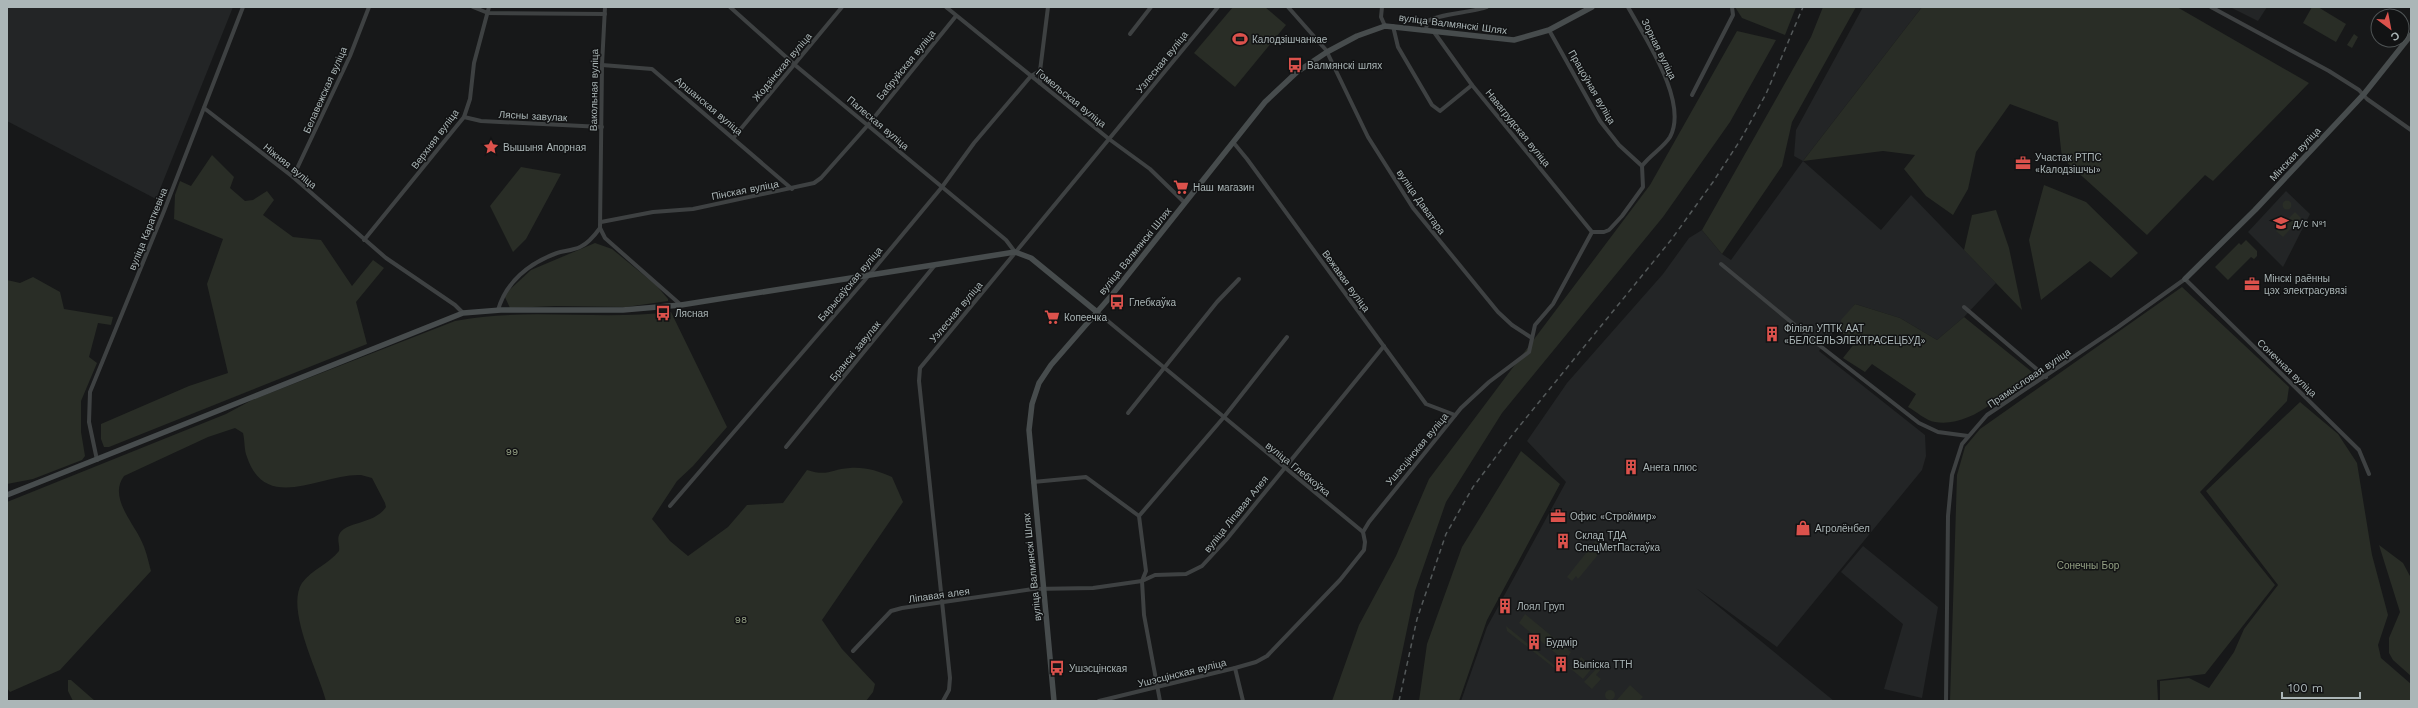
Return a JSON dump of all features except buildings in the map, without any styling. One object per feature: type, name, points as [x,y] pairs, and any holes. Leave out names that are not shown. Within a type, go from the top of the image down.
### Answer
[{"type":"main road","name":"вуліца Валмянскі Шлях","points":[[1054,701],[1029,430],[1032,404],[1039,383],[1074,337],[1097,312],[1265,102],[1287,81],[1327,52],[1366,32],[1385,26],[1514,40],[1549,30],[1592,7]]},
{"type":"main road","name":"Мінская вуліца","points":[[2185,279],[2255,210],[2364,94],[2411,35]]},
{"type":"main road","points":[[7,495],[97,460],[280,384],[463,313],[498,310],[623,310],[681,305],[1015,252],[1031,258],[1097,312]]},
{"type":"street","name":"вуліца Караткевіча","points":[[97,460],[90,422],[90,392],[164,211],[243,7]]},
{"type":"street","name":"Белавежская вуліца","points":[[293,178],[350,56],[369,7]]},
{"type":"street","points":[[473,7],[488,13],[605,14]]},
{"type":"street","name":"Верхняя вуліца","points":[[364,240],[464,117],[470,99],[474,63],[489,7]]},
{"type":"street","name":"Вакольная вуліца","points":[[600,228],[602,65],[605,7]]},
{"type":"street","name":"Палеская вуліца","points":[[730,7],[795,65],[1006,240],[1015,252]]},
{"type":"street","name":"Жодзінская вуліца","points":[[734,137],[842,7]]},
{"type":"street","name":"Гомельская вуліца","points":[[946,7],[1109,139],[1150,169],[1185,203]]},
{"type":"street","points":[[1040,83],[1040,71],[1048,7]]},
{"type":"street","points":[[1130,34],[1151,7]]},
{"type":"street","name":"Узлесная вуліца","points":[[943,701],[949,690],[950,678],[919,381],[920,368],[1218,7]]},
{"type":"street","name":"вуліца Даватара","points":[[1288,7],[1327,52],[1368,137],[1413,208],[1498,312],[1532,338]]},
{"type":"street","points":[[1382,7],[1381,17],[1385,26]]},
{"type":"street","points":[[1426,30],[1427,22],[1432,18],[1460,14],[1487,7]]},
{"type":"street","name":"Зорная вуліца","points":[[1628,7],[1655,55],[1667,82],[1674,109],[1675,122],[1669,138],[1642,166]]},
{"type":"street","points":[[1692,95],[1733,15],[1732,7]]},
{"type":"street","points":[[2211,7],[2329,71],[2364,94],[2411,130]]},
{"type":"street","name":"Бабруйская вуліца","points":[[868,125],[956,16]]},
{"type":"street","points":[[1393,26],[1398,47],[1432,105],[1440,111],[1472,85]]},
{"type":"street","name":"Працоўная вуліца","points":[[1549,30],[1600,122],[1619,145],[1642,166]]},
{"type":"street","name":"Навагрудская вуліца","points":[[1434,32],[1472,85],[1592,232]]},
{"type":"street","name":"Аршанская вуліца","points":[[602,65],[652,69],[734,137],[792,189]]},
{"type":"street","name":"Барысаўская вуліца","points":[[670,506],[942,187],[974,143],[1031,76],[1040,71]]},
{"type":"street","name":"Ніжняя вуліца","points":[[204,108],[293,178],[386,258],[455,304],[463,313]]},
{"type":"street","name":"Лясны завулак","points":[[464,117],[481,121],[602,127]]},
{"type":"street","name":"Пінская вуліца","points":[[601,222],[653,212],[693,209],[808,186],[821,178],[868,125]]},
{"type":"street","name":"Вежавая вуліца","points":[[1233,142],[1426,404],[1455,415]]},
{"type":"street","points":[[1592,232],[1604,232],[1609,230],[1622,216],[1643,187],[1642,166]]},
{"type":"street","points":[[498,310],[502,295],[507,287],[528,268],[555,254],[580,247],[600,228],[605,238],[681,305]]},
{"type":"street","name":"Ушэсцінская вуліца","points":[[1099,701],[1235,668],[1256,662],[1267,656],[1307,616],[1364,550],[1365,542],[1363,532],[1390,494],[1455,415],[1489,382],[1525,356],[1531,348],[1535,326],[1553,304],[1592,232]]},
{"type":"street","points":[[1721,264],[1818,345],[1919,422],[1938,432],[1968,436]]},
{"type":"street","name":"Бранскі завулак","points":[[786,447],[935,265]]},
{"type":"street","points":[[1128,413],[1217,302],[1239,279]]},
{"type":"street","name":"Прамысловая вуліца","points":[[1946,701],[1948,516],[1952,475],[1962,444],[1987,416],[2046,377],[2185,279]]},
{"type":"street","name":"Сонечная вуліца","points":[[2185,279],[2359,450],[2369,474]]},
{"type":"street","points":[[1964,307],[2046,377]]},
{"type":"street","name":"вуліца Глебкоўка","points":[[1097,312],[1363,532]]},
{"type":"street","points":[[1139,516],[1224,417],[1287,337]]},
{"type":"street","name":"вуліца Ліпавая Алея","points":[[1043,590],[1093,588],[1142,581],[1155,575],[1186,574],[1202,566],[1384,346]]},
{"type":"street","points":[[1033,482],[1086,477],[1139,516],[1146,571],[1142,581],[1144,615],[1160,701]]},
{"type":"street","name":"Ліпавая алея","points":[[854,651],[891,611],[1034,589],[1043,590]]},
{"type":"street","points":[[1235,668],[1243,701]]},
{"type":"shaded area","points":[[7,7],[233,7],[156,199],[7,121]]},
{"type":"shaded area","points":[[1863,7],[1922,7],[1803,161],[1794,156],[1796,130]]},
{"type":"shaded area","points":[[2230,7],[2267,7],[2258,21]]},
{"type":"shaded area","points":[[1803,161],[1881,230],[1911,195],[1996,283],[1964,317],[1937,340],[1900,318],[1855,304],[1819,351],[1925,435],[1926,456],[1922,470],[1777,647],[1696,588],[1834,701],[1461,701],[1487,627],[1566,482],[1527,441],[1567,383],[1663,274],[1689,238],[1702,230],[1722,254],[1731,260]]},
{"type":"shaded area","name":"д/с №1","points":[[2286,191],[2310,214],[2283,267],[2248,232]]},
{"type":"shaded area","points":[[1863,546],[1938,607],[1922,698],[1884,689],[1903,624],[1841,572]]},
{"type":"green space","name":"Калодзішчанкае","points":[[1233,7],[1265,7],[1286,25],[1235,87],[1194,53]]},
{"type":"green space","points":[[1735,7],[1796,7],[1785,35],[1742,18]]},
{"type":"green space","points":[[1823,7],[1856,7],[1792,122],[1782,166],[1722,254],[1702,230],[1811,37]]},
{"type":"green space","points":[[1922,7],[2177,7],[2309,83],[2213,181],[2205,175],[2147,235],[2062,158],[2058,122],[2010,104],[1976,152],[1968,189],[1953,215],[1926,196],[1904,169],[1915,155],[1883,151],[1803,161]]},
{"type":"green space","points":[[2312,7],[2318,7],[2346,24],[2336,42],[2303,23]]},
{"type":"green space","points":[[1737,31],[1776,40],[1730,122],[1663,217],[1502,413],[1446,502],[1415,591],[1392,701],[1332,701],[1359,625],[1396,556],[1429,479],[1650,185]]},
{"type":"green space","points":[[2354,34],[2358,37],[2352,48],[2347,45]]},
{"type":"green space","points":[[212,155],[234,177],[230,188],[245,201],[253,200],[267,191],[274,200],[263,215],[293,237],[321,240],[352,286],[373,260],[384,268],[356,302],[367,344],[109,447],[104,447],[101,439],[101,424],[189,386],[228,373],[207,284],[223,239],[174,219],[175,195],[180,181],[191,186]]},
{"type":"green space","points":[[521,167],[561,174],[526,239],[513,252],[490,206]]},
{"type":"green space","points":[[2044,185],[2086,202],[2138,253],[2111,278],[2090,261],[2041,300],[2029,240]]},
{"type":"green space","points":[[2285,201],[2289,201],[2291,205],[2289,209],[2285,209],[2283,207],[2283,203]]},
{"type":"green space","points":[[1996,210],[2009,248],[2022,310],[1964,250],[1972,215]]},
{"type":"green space","points":[[2295,212],[2301,218],[2283,237],[2276,231]]},
{"type":"green space","points":[[2246,240],[2257,251],[2257,256],[2254,259],[2251,257],[2228,280],[2215,267],[2239,243],[2241,245]]},
{"type":"green space","points":[[595,243],[612,249],[656,285],[668,301],[626,307],[555,306],[510,308],[504,295],[531,270]]},
{"type":"green space","points":[[33,277],[60,292],[64,309],[113,317],[111,325],[98,323],[89,357],[97,363],[81,401],[81,432],[85,456],[82,460],[33,479],[7,484],[7,280],[20,283]]},
{"type":"green space","name":"Сонечны Бор","points":[[2182,287],[2289,387],[2287,401],[2200,492],[2275,585],[2205,674],[2157,680],[2158,701],[1950,701],[1957,475],[1965,447],[1980,429]]},
{"type":"green space","points":[[1855,304],[1900,318],[1937,340],[1964,317],[2032,372],[1987,407],[1975,414],[1962,420],[1949,422],[1932,421],[1908,407],[1916,394],[1872,364],[1865,372],[1843,358],[1854,344],[1841,332],[1841,320]]},
{"type":"green space","points":[[671,312],[727,427],[693,466],[677,481],[652,519],[670,541],[688,556],[728,527],[747,505],[783,503],[807,470],[825,473],[850,468],[861,468],[877,471],[892,477],[903,502],[822,620],[842,649],[875,684],[873,692],[866,701],[326,701],[300,624],[298,594],[302,583],[306,578],[335,556],[339,551],[338,537],[342,531],[347,527],[381,513],[386,507],[385,503],[372,478],[361,475],[329,479],[296,487],[281,487],[267,484],[256,474],[246,454],[243,433],[235,428],[208,437],[124,476],[120,484],[120,500],[127,516],[142,542],[147,554],[151,571],[60,670],[10,692],[7,688],[7,502],[226,414],[252,400],[455,321],[509,315],[617,315]]},
{"type":"green space","points":[[2300,402],[2338,434],[2357,463],[2372,555],[2388,615],[2378,645],[2381,658],[2411,684],[2411,701],[2160,701],[2160,681],[2189,678],[2209,688],[2234,652],[2244,629],[2278,585],[2206,491]]},
{"type":"green space","points":[[1521,451],[1560,484],[1487,620],[1459,701],[1419,701],[1427,644],[1462,547]]},
{"type":"green space","points":[[1598,538],[1606,545],[1578,579],[1576,576],[1572,581],[1567,577]]},
{"type":"green space","points":[[2379,545],[2403,563],[2411,578],[2411,676],[2393,660],[2389,653],[2389,638],[2400,612]]},
{"type":"green space","points":[[1525,614],[1571,652],[1565,661],[1519,623]]},
{"type":"green space","points":[[1506,626],[1559,669],[1558,671],[1507,631]]},
{"type":"green space","points":[[1581,657],[1593,667],[1583,679],[1571,669]]},
{"type":"green space","points":[[1597,668],[1601,669],[1596,675],[1601,679],[1592,689],[1584,682]]},
{"type":"green space","points":[[68,680],[71,680],[95,701],[73,701],[68,691]]},
{"type":"green space","points":[[1630,685],[1643,697],[1639,701],[1616,701]]},
{"type":"green space","points":[[1608,690],[1612,690],[1614,691],[1614,699],[1608,700],[1605,697],[1605,693]]},
{"type":"railway","points":[[1399,701],[1417,619],[1446,534],[1473,487],[1513,434],[1671,240],[1713,182],[1741,139],[1766,94],[1803,7]]},
{"type":"place","name":"Калодзішчанкае","points":[[1240,39]]},
{"type":"place","name":"Валмянскі шлях","points":[[1295,65]]},
{"type":"place","name":"Вышыня Апорная","points":[[491,147]]},
{"type":"place","name":"Участак РТПС «Калодзішчы»","points":[[2023,163]]},
{"type":"place","name":"Наш магазин","points":[[1181,187]]},
{"type":"place","name":"д/с №1","points":[[2281,223]]},
{"type":"place","name":"Мінскі раённы цэх электрасувязі","points":[[2252,284]]},
{"type":"place","name":"Глебкаўка","points":[[1117,302]]},
{"type":"place","name":"Лясная","points":[[663,313]]},
{"type":"place","name":"Копеечка","points":[[1052,317]]},
{"type":"place","name":"Філіял УПТК ААТ «БЕЛСЕЛЬЭЛЕКТРАСЕЦБУД»","points":[[1772,334]]},
{"type":"place","name":"Анега плюс","points":[[1631,467]]},
{"type":"place","name":"Офис «Строймир»","points":[[1558,516]]},
{"type":"place","name":"Агролёнбел","points":[[1803,528]]},
{"type":"place","name":"Склад ТДА СпецМетПастаўка","points":[[1563,541]]},
{"type":"place","name":"Лоял Груп","points":[[1505,606]]},
{"type":"place","name":"Будмір","points":[[1534,642]]},
{"type":"place","name":"Выпіска ТТН","points":[[1561,664]]},
{"type":"place","name":"Ушэсцінская","points":[[1057,668]]},
{"type":"park label","name":"99","points":[[512,451]]},
{"type":"park label","name":"98","points":[[741,619]]}]
